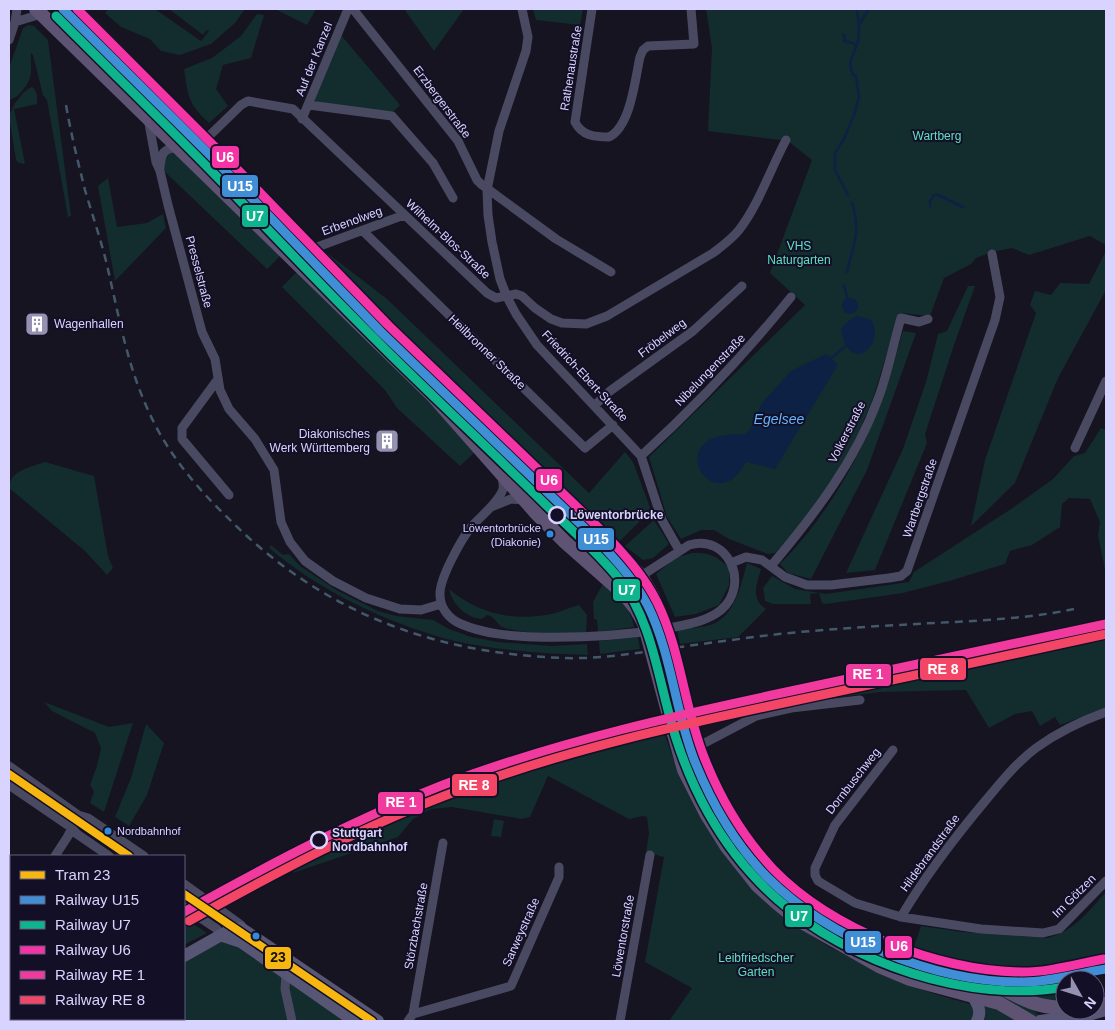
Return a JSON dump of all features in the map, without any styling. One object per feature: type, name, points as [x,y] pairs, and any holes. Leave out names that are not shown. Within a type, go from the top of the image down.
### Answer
[{"type":"main road","points":[[75,9],[136,69],[309,250],[641,576],[653,596],[663,621],[697,747],[723,808],[742,839],[763,865],[786,886],[811,904],[851,928],[899,950],[982,977],[1017,996],[1037,1004],[1055,1007]]},
{"type":"main road","points":[[39,11],[434,397],[524,500],[565,542],[624,594],[644,623],[684,770],[707,815],[727,847],[757,885],[798,920],[879,966],[910,979],[999,1003],[1030,1021]]},
{"type":"main road","points":[[951,990],[956,983],[957,968]]},
{"type":"street","points":[[9,40],[17,9]]},
{"type":"street","name":"Auf der Kanzel","points":[[302,119],[348,9]]},
{"type":"street","name":"Erzbergerstraße","points":[[353,9],[458,141],[477,180],[487,190],[497,194],[556,239],[611,272]]},
{"type":"street","name":"Friedrich-Ebert-Straße","points":[[522,9],[528,37],[526,51],[499,131],[487,190],[488,215],[495,261],[507,297],[537,346],[641,456],[662,520],[680,550]]},
{"type":"street","name":"Rathenaustraße","points":[[592,9],[576,122],[578,128],[588,135],[609,137],[618,131],[629,110],[640,57],[644,50],[648,46],[694,44],[691,9]]},
{"type":"street","points":[[15,22],[39,11]]},
{"type":"street","name":"Wilhelm-Blos-Straße","points":[[204,142],[248,101],[293,109],[487,293],[496,298],[516,294],[522,296],[546,316],[562,323],[586,324],[607,316],[713,253],[732,237],[752,211],[786,140]]},
{"type":"street","points":[[309,104],[392,116],[433,162],[453,198]]},
{"type":"street","name":"Presselstraße","points":[[148,117],[156,162],[160,171],[202,332],[215,359],[220,390],[229,409],[255,438],[274,470],[281,522],[290,542],[305,561],[333,581],[366,598],[400,609],[421,610],[441,604]]},
{"type":"street","points":[[160,171],[161,158],[166,150],[172,147],[180,148]]},
{"type":"street","name":"Erbenolweg","points":[[309,250],[404,215]]},
{"type":"street","name":"Heilbronner Straße","points":[[363,231],[585,448],[613,425]]},
{"type":"street","name":"Wartbergstraße","points":[[731,563],[746,557],[762,560],[785,577],[807,585],[831,586],[889,578],[901,576],[907,571],[995,320],[1000,297],[992,254]]},
{"type":"street","name":"Fröbelweg","points":[[594,406],[610,391],[693,331],[742,286]]},
{"type":"street","name":"Nibelungenstraße","points":[[641,456],[761,335],[791,297]]},
{"type":"street","name":"Volkerstraße","points":[[772,566],[832,489],[862,436],[878,398],[901,318],[919,322],[928,319]]},
{"type":"street","points":[[218,379],[182,428],[180,435],[229,495]]},
{"type":"street","points":[[1075,448],[1106,381]]},
{"type":"street","points":[[502,474],[503,489],[471,528],[450,562],[439,593],[441,604],[447,614],[459,623],[488,632],[529,636],[574,638],[626,635],[701,621],[714,615],[729,602],[736,584],[735,573],[731,563],[717,548],[706,543],[697,543],[680,550],[641,576]]},
{"type":"street","points":[[489,508],[511,499],[524,500]]},
{"type":"street","points":[[697,747],[756,716],[792,708],[860,700]]},
{"type":"street","name":"Hildebrandstraße","points":[[901,917],[917,890],[1011,770],[1035,749],[1063,730],[1106,712]]},
{"type":"street","name":"Dornbuschweg","points":[[893,750],[835,825],[815,868],[815,875],[824,886],[854,903],[901,917]]},
{"type":"street","points":[[9,766],[78,815],[88,818],[143,855]]},
{"type":"street","points":[[9,785],[108,855]]},
{"type":"street","points":[[56,855],[78,815]]},
{"type":"street","name":"Störzbachstraße","points":[[411,1017],[443,843]]},
{"type":"street","name":"Löwentorstraße","points":[[620,1021],[650,854]]},
{"type":"street","name":"Sarweystraße","points":[[411,1017],[511,986],[559,877],[559,868]]},
{"type":"street","name":"Im Götzen","points":[[901,917],[981,929],[1043,933],[1059,929],[1106,881]]},
{"type":"street","points":[[185,885],[378,1021]]},
{"type":"street","points":[[185,908],[217,929],[220,935],[241,942],[354,1021]]},
{"type":"street","points":[[185,955],[220,935],[241,926]]},
{"type":"street","points":[[286,974],[285,989],[292,1021]]},
{"type":"street","points":[[972,995],[980,1010],[977,1021]]},
{"type":"street","points":[[1037,1004],[1044,1010],[1047,1021]]},
{"type":"street","points":[[1040,1021],[1092,1014],[1106,1010]]},
{"type":"green space","points":[[108,9],[155,9],[201,41],[209,31],[207,30],[203,35],[169,9],[245,9],[235,23],[211,44],[180,55],[161,51],[150,39],[121,27],[105,13]]},
{"type":"green space","points":[[275,9],[316,9],[307,25]]},
{"type":"green space","points":[[404,9],[464,9],[434,51]]},
{"type":"green space","points":[[533,9],[583,9],[580,25],[536,20]]},
{"type":"green space","name":"Wartberg","points":[[706,9],[1106,9],[1106,245],[1090,236],[1029,255],[1012,248],[992,252],[976,258],[971,264],[944,278],[930,316],[900,313],[872,401],[857,436],[834,479],[793,536],[775,553],[768,554],[729,539],[714,530],[701,530],[681,539],[667,517],[649,457],[805,305],[770,273],[812,160],[788,141],[708,131],[712,48]]},
{"type":"green space","points":[[257,14],[264,15],[251,58],[223,65],[216,89],[228,106],[209,123],[190,99],[184,69],[212,58],[241,36]]},
{"type":"green space","points":[[28,25],[34,26],[48,40],[71,216],[68,217],[47,100],[43,95],[31,53],[29,81],[15,98],[9,100],[9,68],[23,28]]},
{"type":"green space","points":[[341,35],[400,105],[393,112],[312,102]]},
{"type":"green space","points":[[31,87],[34,88],[37,95],[37,104],[14,109],[25,164],[19,163],[16,160],[9,116],[15,103]]},
{"type":"green space","points":[[167,153],[178,153],[282,254],[267,269],[164,171]]},
{"type":"green space","points":[[108,178],[117,227],[147,223],[163,214],[166,228],[115,281],[98,186]]},
{"type":"green space","points":[[322,249],[387,299],[589,493],[625,452],[633,462],[651,510],[617,544],[317,252]]},
{"type":"green space","points":[[1105,253],[1106,290],[1058,378],[1015,483],[971,526],[985,460],[1036,313],[1030,305],[1035,291],[1051,295],[1060,283],[1089,284]]},
{"type":"green space","points":[[299,270],[434,402],[476,451],[460,466],[397,408],[385,390],[282,287]]},
{"type":"green space","points":[[968,286],[975,286],[925,434],[927,443],[875,570],[846,573],[903,449],[926,382],[938,334],[947,331]]},
{"type":"green space","points":[[903,331],[916,333],[867,470],[811,579],[788,573],[780,564],[811,529],[825,509],[850,469],[871,426]]},
{"type":"green space","points":[[1101,428],[1106,430],[1106,575],[1098,535],[1100,522],[1090,499],[1069,498],[1062,504],[1060,527],[1032,545],[1010,551],[1005,564],[903,593],[826,604],[822,603],[819,593],[810,594],[811,604],[773,604],[765,601],[763,588],[772,576],[795,589],[826,594],[909,582],[914,572],[1011,509],[1053,479],[1074,456],[1085,453]]},
{"type":"green space","points":[[45,462],[94,476],[108,556],[113,568],[107,575],[85,551],[9,488],[10,482],[17,473]]},
{"type":"green space","points":[[654,520],[669,544],[653,558],[643,560],[625,546]]},
{"type":"green space","points":[[271,545],[283,555],[289,554],[300,566],[338,591],[378,611],[396,616],[433,620],[449,629],[471,637],[498,642],[551,646],[587,644],[588,655],[492,648],[436,636],[369,611],[327,589],[288,563],[269,548]]},
{"type":"green space","points":[[692,553],[712,556],[729,568],[729,585],[719,605],[696,614],[675,617],[656,574],[675,558]]},
{"type":"green space","points":[[747,563],[761,569],[756,596],[761,605],[766,609],[738,637],[680,644],[677,629],[710,625],[727,613],[740,589]]},
{"type":"green space","points":[[604,582],[627,608],[634,627],[598,632],[597,620],[594,619],[593,602]]},
{"type":"green space","points":[[449,589],[470,604],[482,609],[519,617],[549,614],[579,605],[587,615],[586,634],[534,633],[505,628],[490,616],[487,615],[482,619],[465,613],[453,600]]},
{"type":"green space","points":[[1106,630],[1106,708],[1060,725],[1055,717],[1040,726],[1032,711],[1015,714],[989,728],[966,690],[880,692],[809,701],[749,713],[747,705]]},
{"type":"green space","points":[[638,637],[640,649],[600,654],[599,641]]},
{"type":"green space","points":[[44,702],[109,727],[133,723],[104,812],[90,803],[94,792],[90,785],[101,748],[95,733],[52,711]]},
{"type":"green space","points":[[146,724],[164,743],[147,795],[129,826],[115,817],[131,778]]},
{"type":"green space","name":"Leibfriedscher Garten","points":[[661,724],[681,780],[702,818],[752,889],[772,908],[796,926],[833,949],[900,982],[970,1004],[975,1010],[972,1021],[669,1021],[692,988],[645,962],[664,857],[646,852],[649,833],[647,817],[629,819],[548,776],[530,817],[522,819],[452,807],[431,809],[413,819],[398,837],[296,872],[275,876],[231,903],[224,905],[216,900],[337,836],[440,793],[542,756],[599,739]]},
{"type":"green space","points":[[494,819],[504,821],[501,837],[491,836]]},
{"type":"green space","points":[[1106,892],[1106,963],[1076,965],[1076,970],[1055,970],[1055,1002],[1044,1000],[990,974],[913,950],[921,926],[963,932],[1047,938],[1073,926]]},
{"type":"green space","points":[[186,919],[207,933],[185,944]]},
{"type":"green space","points":[[220,935],[345,1021],[68,1021],[185,1020],[185,955]]},
{"type":"green space","points":[[963,976],[1030,1007],[1039,1015],[1034,1017],[1001,997],[962,986],[960,984]]},
{"type":"green space","points":[[981,1003],[1000,1011],[1014,1020],[984,1021],[985,1013]]},
{"type":"water","points":[[850,298],[858,306],[850,314],[842,306]]},
{"type":"water","points":[[858,316],[871,320],[875,330],[874,339],[870,347],[865,352],[858,354],[851,351],[845,343],[841,329],[849,320]]},
{"type":"water","name":"Egelsee","points":[[826,354],[837,366],[775,469],[746,462],[738,474],[731,480],[722,483],[707,479],[698,466],[697,458],[699,450],[705,443],[719,436],[746,434],[752,426],[762,403],[791,371]]},
{"type":"waterway","points":[[848,195],[835,170],[835,153],[844,139],[859,97],[856,76],[853,75],[850,65],[859,37],[857,9]]},
{"type":"waterway","points":[[859,25],[869,9]]},
{"type":"waterway","points":[[843,35],[845,36],[844,41],[853,43],[856,46]]},
{"type":"waterway","points":[[930,206],[930,201],[934,195],[938,195],[963,207]]},
{"type":"waterway","points":[[847,272],[856,230],[855,212],[852,202]]},
{"type":"waterway","points":[[844,285],[848,301]]},
{"type":"waterway","points":[[831,358],[847,345]]},
{"type":"railway","points":[[66,105],[82,179],[99,234],[121,328],[140,391],[160,434],[190,478],[227,517],[263,550],[301,579],[340,602],[382,622],[425,637],[470,648],[516,655],[565,658],[619,655],[779,634],[1009,618],[1074,609]]},
{"type":"tram line","name":"23","points":[[9,774],[128,855]]},
{"type":"tram line","name":"23","points":[[185,895],[372,1021]]},
{"type":"rail line","name":"U15","points":[[63,9],[213,158],[381,332],[597,540],[625,572],[643,597],[656,625],[663,644],[688,743],[702,778],[725,823],[767,877],[792,899],[821,920],[852,938],[920,966],[955,975],[1024,982],[1055,979],[1106,969]]},
{"type":"rail line","name":"U6","points":[[77,9],[241,173],[388,325],[604,533],[633,566],[652,592],[665,621],[672,640],[697,738],[710,772],[742,830],[773,869],[797,891],[825,911],[889,943],[922,955],[990,970],[1022,972],[1053,969],[1104,959]]},
{"type":"rail line","name":"U7","points":[[56,16],[207,166],[372,336],[592,549],[620,580],[630,595],[645,626],[676,737],[696,789],[723,837],[757,880],[806,922],[839,942],[875,959],[912,973],[951,984],[990,989],[1028,991],[1055,988]]},
{"type":"transit line","points":[[185,911],[284,858],[386,809],[456,780],[538,753],[706,709],[1106,624]]},
{"type":"transit line","points":[[189,921],[288,867],[390,818],[460,790],[542,762],[708,719],[1106,634]]},
{"type":"place","name":"Wagenhallen","points":[[37,324]]},
{"type":"place","name":"Diakonisches Werk Württemberg","points":[[387,441]]},
{"type":"place","name":"Löwentorbrücke","points":[[557,515]]},
{"type":"place","name":"Löwentorbrücke (Diakonie)","points":[[550,534]]},
{"type":"place","name":"Nordbahnhof","points":[[108,831]]},
{"type":"place","name":"Stuttgart Nordbahnhof","points":[[319,840]]},
{"type":"park label","name":"VHS Naturgarten","points":[[799,253]]}]
